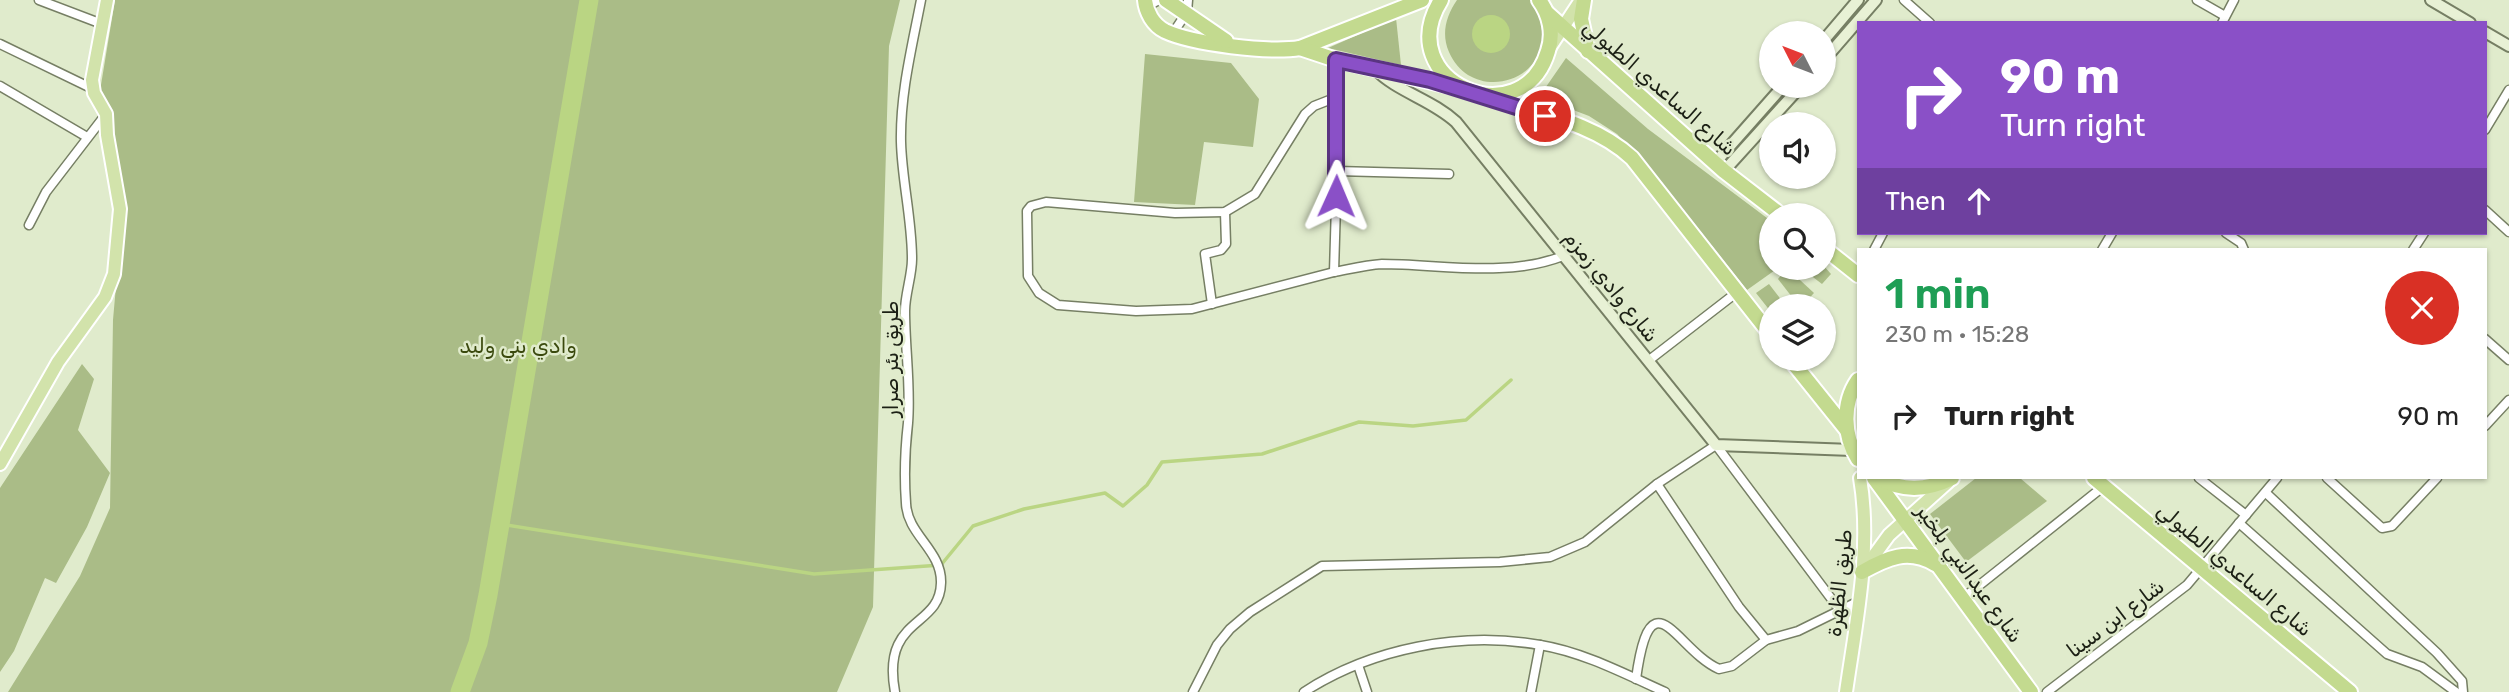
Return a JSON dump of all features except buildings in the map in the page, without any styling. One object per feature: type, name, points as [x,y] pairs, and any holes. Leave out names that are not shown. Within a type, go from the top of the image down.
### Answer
[{"type":"highway","points":[[1166,0],[1187,6],[1216,36],[1240,47]]},
{"type":"highway","points":[[1145,4],[1158,26],[1173,33],[1240,47],[1281,51],[1300,48],[1422,0]]},
{"type":"highway","points":[[1441,0],[1431,23],[1431,46],[1439,68],[1463,90]]},
{"type":"highway","points":[[1483,95],[1507,93],[1523,86],[1536,75],[1550,47],[1547,13],[1539,0]]},
{"type":"highway","points":[[1583,0],[1581,19],[1589,52]]},
{"type":"highway","name":"شارع الساعدي الطبولي","points":[[1547,13],[1720,167],[1766,203]]},
{"type":"highway","points":[[1300,48],[1336,60],[1483,95],[1589,128],[1619,146],[1632,158],[1759,321]]},
{"type":"highway","points":[[1836,258],[1857,274]]},
{"type":"highway","points":[[1800,371],[1847,430],[1855,454]]},
{"type":"highway","points":[[1847,430],[1849,398],[1857,382]]},
{"type":"highway","name":"شارع عبدالنبي بلخير","points":[[1878,479],[1962,599],[2032,692]]},
{"type":"highway","points":[[1880,479],[1910,488],[1925,488],[1949,479]]},
{"type":"highway","name":"شارع الساعدي الطبولي","points":[[2099,482],[2350,692]]},
{"type":"highway","points":[[1862,572],[1896,555],[1913,555],[1938,565]]},
{"type":"main road","points":[[0,464],[58,362],[105,297],[114,274],[120,209],[106,114],[93,89],[93,67],[107,0]]},
{"type":"main road","points":[[1550,47],[1583,0]]},
{"type":"main road","points":[[1836,26],[1858,0]]},
{"type":"main road","points":[[1858,21],[1876,0]]},
{"type":"main road","points":[[2431,0],[2467,21]]},
{"type":"main road","points":[[1836,46],[1857,22]]},
{"type":"main road","points":[[2487,33],[2509,46]]},
{"type":"main road","name":"شارع وادي زمزم","points":[[1374,68],[1387,82],[1434,105],[1456,122],[1716,445]]},
{"type":"main road","points":[[1720,167],[1774,98]]},
{"type":"main road","points":[[1720,167],[1789,98]]},
{"type":"main road","points":[[1716,445],[1855,454]]},
{"type":"main road","name":"طريق الظهرة","points":[[1846,692],[1862,572],[1865,510],[1860,479]]},
{"type":"main road","points":[[1862,572],[1905,519],[1951,479]]},
{"type":"street","points":[[39,0],[102,24]]},
{"type":"street","name":"طريق بئر صرار","points":[[895,692],[891,664],[893,650],[899,638],[936,602],[941,586],[941,564],[913,527],[905,502],[908,362],[905,311],[912,261],[901,139],[902,104],[920,0]]},
{"type":"street","points":[[1145,4],[1159,0]]},
{"type":"street","points":[[1904,0],[1928,21]]},
{"type":"street","points":[[2197,0],[2223,20],[2234,0]]},
{"type":"street","points":[[1173,33],[1187,6]]},
{"type":"street","points":[[0,44],[93,89]]},
{"type":"street","points":[[1334,272],[1336,60]]},
{"type":"street","points":[[0,86],[87,137]]},
{"type":"street","points":[[2487,127],[2509,90]]},
{"type":"street","points":[[1337,97],[1314,106],[1305,114],[1255,194],[1225,212],[1175,213],[1046,202],[1031,206],[1027,211],[1028,276],[1033,287],[1058,305],[1168,312],[1212,304],[1334,272],[1380,264],[1522,265],[1563,256]]},
{"type":"street","points":[[29,225],[46,192],[106,114]]},
{"type":"street","points":[[1337,171],[1449,174]]},
{"type":"street","points":[[1212,304],[1205,254],[1221,250],[1226,244],[1225,212]]},
{"type":"street","points":[[2487,212],[2509,232]]},
{"type":"street","points":[[2229,235],[2241,243],[2243,248]]},
{"type":"street","points":[[1648,361],[1736,293]]},
{"type":"street","points":[[2487,341],[2509,359]]},
{"type":"street","points":[[2487,424],[2509,400]]},
{"type":"street","points":[[1193,692],[1217,645],[1230,629],[1250,612],[1322,566],[1500,562],[1550,557],[1585,542],[1657,484],[1716,445],[1839,608]]},
{"type":"street","points":[[2200,479],[2246,515]]},
{"type":"street","name":"شارع ابن سينا","points":[[2047,692],[2187,585],[2276,479]]},
{"type":"street","points":[[2328,479],[2382,528],[2392,526],[2436,479]]},
{"type":"street","points":[[1962,599],[2099,482]]},
{"type":"street","points":[[1657,484],[1739,607],[1766,640]]},
{"type":"street","points":[[2266,493],[2437,653],[2462,681],[2463,692]]},
{"type":"street","points":[[2239,523],[2388,654],[2422,667],[2456,692]]},
{"type":"street","points":[[1636,679],[1641,642],[1655,625],[1661,623],[1672,626],[1719,669],[1732,666],[1766,640],[1798,631],[1839,608],[1859,601]]},
{"type":"street","points":[[1304,692],[1395,650],[1418,646],[1511,642],[1569,652],[1665,692]]},
{"type":"street","points":[[1531,692],[1540,645]]},
{"type":"street","points":[[1358,665],[1367,692]]},
{"type":"green space","name":"وادي بني وليد","points":[[115,0],[900,0],[889,46],[873,607],[837,692],[8,692],[80,576],[110,508],[113,320],[120,241],[98,103]]},
{"type":"green space","points":[[1457,0],[1532,0],[1542,27],[1540,49],[1531,66],[1516,77],[1498,82],[1479,80],[1462,70],[1449,52],[1445,39],[1450,12]]},
{"type":"green space","points":[[1396,18],[1401,65],[1328,48]]},
{"type":"green space","points":[[1145,54],[1231,63],[1259,99],[1253,147],[1204,142],[1195,205],[1134,202]]},
{"type":"green space","points":[[1566,58],[1648,129],[1759,212],[1761,280],[1747,290],[1658,178],[1617,134],[1589,116],[1539,97]]},
{"type":"green space","points":[[1779,280],[1800,280],[1814,293],[1813,294],[1790,294]]},
{"type":"green space","points":[[1769,284],[1777,294],[1759,294],[1759,297],[1756,293]]},
{"type":"green space","points":[[82,364],[94,379],[78,430],[110,473],[87,527],[56,583],[45,578],[14,651],[0,672],[0,488]]},
{"type":"green space","points":[[1975,479],[2021,479],[2047,501],[1966,562],[1930,514]]},
{"type":"shaded area","points":[[1491,15],[1505,20],[1510,34],[1505,48],[1491,53],[1477,48],[1472,34],[1477,20]]},
{"type":"waterway","name":"وادي بني وليد","points":[[460,692],[478,643],[488,595],[589,0]]},
{"type":"waterway","points":[[500,524],[814,574],[941,565],[973,526],[1024,509],[1105,493],[1123,506],[1147,485],[1162,462],[1262,454],[1359,422],[1413,426],[1466,420],[1511,380]]},
{"type":"route","points":[[1336,196],[1336,60],[1430,80],[1545,116]]}]
